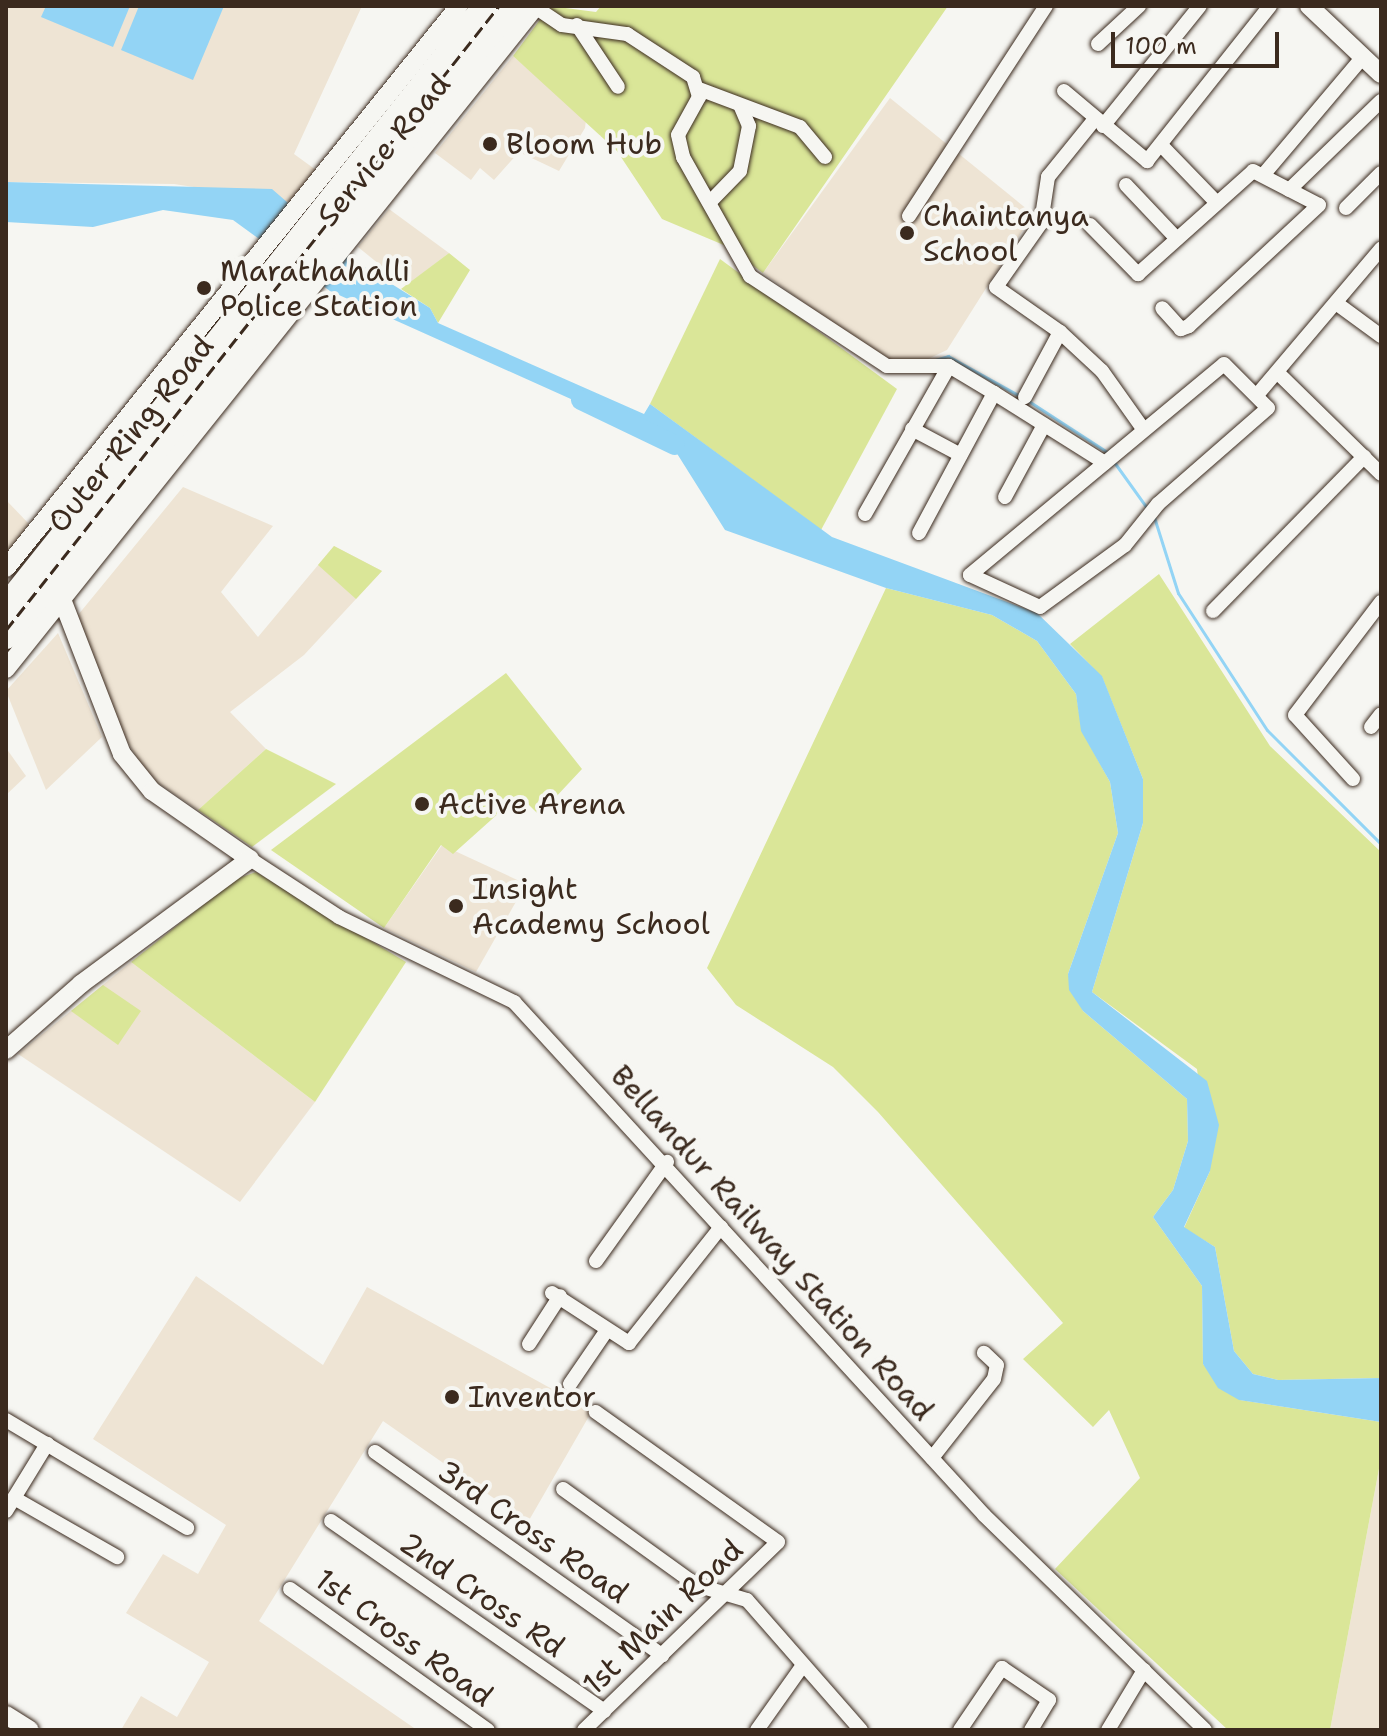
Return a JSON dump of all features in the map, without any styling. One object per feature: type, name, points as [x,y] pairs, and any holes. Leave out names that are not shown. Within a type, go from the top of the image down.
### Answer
[{"type":"highway","name":"Outer Ring Road","points":[[6,637],[288,271],[318,204],[485,6]]},
{"type":"highway","name":"Outer Ring Road","points":[[6,606],[127,437],[288,271],[340,236],[512,6]]},
{"type":"street","name":"Service Road","points":[[318,204],[459,6]]},
{"type":"street","name":"Service Road","points":[[340,236],[535,6]]},
{"type":"street","points":[[535,6],[562,25],[627,34],[678,65],[699,89],[800,127],[825,157]]},
{"type":"street","points":[[1098,44],[1139,6]]},
{"type":"street","points":[[1144,430],[1102,371],[1060,332],[996,287],[1041,223],[1048,177],[1200,6]]},
{"type":"street","points":[[1064,91],[1147,161],[1162,146],[1270,6]]},
{"type":"street","points":[[1309,6],[1381,74]]},
{"type":"street","points":[[909,216],[1041,7]]},
{"type":"street","points":[[577,25],[618,87]]},
{"type":"street","points":[[1264,174],[1363,57]]},
{"type":"street","points":[[699,89],[678,140],[750,276],[887,366],[949,366],[1044,425],[1109,459]]},
{"type":"street","points":[[1289,190],[1381,101]]},
{"type":"street","points":[[710,202],[740,171],[749,126],[741,107]]},
{"type":"street","points":[[1162,146],[1217,203]]},
{"type":"street","points":[[1090,225],[1138,274],[1253,171],[1319,205],[1189,326],[1181,329],[1162,308]]},
{"type":"street","points":[[1346,208],[1381,173]]},
{"type":"street","points":[[1126,185],[1177,239]]},
{"type":"street","points":[[1257,395],[1381,249]]},
{"type":"street","points":[[6,669],[63,602],[288,271]]},
{"type":"street","points":[[1336,303],[1381,336]]},
{"type":"street","points":[[1025,397],[1060,332]]},
{"type":"street","points":[[1224,364],[1257,395],[1268,408],[1153,516],[1040,607],[970,575],[1224,364]]},
{"type":"street","points":[[865,514],[949,366]]},
{"type":"street","points":[[1278,373],[1381,474]]},
{"type":"street","points":[[919,533],[994,393]]},
{"type":"street","points":[[1005,497],[1044,425]]},
{"type":"street","points":[[912,429],[961,455]]},
{"type":"street","points":[[6,568],[127,437]]},
{"type":"street","points":[[1213,611],[1364,457]]},
{"type":"street","points":[[63,602],[122,754],[152,791],[250,859]]},
{"type":"street","points":[[1353,779],[1295,715],[1381,602]]},
{"type":"street","points":[[1371,727],[1381,714]]},
{"type":"street","points":[[6,1050],[232,866],[250,859]]},
{"type":"street","name":"Bellandur Railway Station Road","points":[[250,859],[350,922],[514,1002],[667,1162],[721,1227],[932,1458],[1205,1730]]},
{"type":"street","points":[[596,1261],[667,1162]]},
{"type":"street","points":[[529,1344],[556,1295],[629,1343],[721,1227]]},
{"type":"street","points":[[570,1384],[607,1330]]},
{"type":"street","points":[[932,1458],[994,1379],[997,1365],[984,1353]]},
{"type":"street","name":"1st Main Road","points":[[584,1730],[778,1542],[596,1412]]},
{"type":"street","points":[[6,1420],[187,1528]]},
{"type":"street","points":[[47,1444],[10,1504],[117,1557]]},
{"type":"street","name":"3rd Cross Road","points":[[375,1452],[662,1655]]},
{"type":"street","points":[[563,1489],[696,1585],[747,1600],[861,1730]]},
{"type":"street","name":"2nd Cross Rd","points":[[331,1521],[604,1711]]},
{"type":"street","name":"1st Cross Road","points":[[290,1589],[488,1730]]},
{"type":"street","points":[[757,1730],[803,1665]]},
{"type":"street","points":[[960,1730],[1002,1668],[1049,1700],[1031,1730]]},
{"type":"street","points":[[1108,1730],[1144,1670]]},
{"type":"street","points":[[6,1715],[30,1730]]},
{"type":"shaded area","points":[[6,6],[362,6],[294,154],[316,170],[291,202],[174,184],[6,182]]},
{"type":"shaded area","points":[[513,56],[586,120],[585,128],[559,171],[519,152],[494,180],[480,168],[471,180],[435,153]]},
{"type":"shaded area","name":"Chaintanya School","points":[[890,98],[1033,214],[947,350],[900,372],[763,273]]},
{"type":"shaded area","points":[[389,209],[449,253],[406,286],[358,247]]},
{"type":"shaded area","points":[[183,487],[273,526],[221,592],[258,637],[334,546],[382,571],[304,655],[230,712],[266,749],[198,810],[148,776],[112,716],[78,615]]},
{"type":"shaded area","points":[[6,500],[30,525],[6,554]]},
{"type":"shaded area","points":[[58,633],[102,737],[46,790],[6,691]]},
{"type":"shaded area","points":[[6,748],[26,776],[6,795]]},
{"type":"shaded area","name":"Insight Academy School","points":[[442,845],[526,884],[476,972],[384,928]]},
{"type":"shaded area","points":[[131,962],[315,1102],[240,1202],[18,1054]]},
{"type":"shaded area","points":[[196,1276],[323,1365],[367,1287],[592,1411],[528,1522],[383,1421],[259,1621],[417,1730],[121,1730],[141,1696],[177,1717],[209,1662],[126,1613],[163,1554],[198,1574],[226,1525],[93,1439]]},
{"type":"shaded area","points":[[1381,1458],[1381,1730],[1330,1730]]},
{"type":"green space","points":[[550,6],[596,12],[601,6],[948,6],[763,273],[726,246],[662,219],[617,151],[513,56]]},
{"type":"green space","points":[[449,253],[470,270],[438,323],[430,308],[401,289]]},
{"type":"green space","points":[[720,259],[897,389],[821,530],[650,404]]},
{"type":"green space","points":[[334,546],[382,571],[356,599],[318,565]]},
{"type":"green space","points":[[1159,574],[1270,746],[1381,852],[1381,1378],[1278,1380],[1253,1374],[1234,1351],[1215,1247],[1184,1228],[1210,1171],[1197,1069],[1092,992],[1143,823],[1143,779],[1102,677],[1070,644]]},
{"type":"green space","points":[[886,588],[992,615],[1037,641],[1076,694],[1082,731],[1110,782],[1118,833],[1068,974],[1083,1011],[1187,1099],[1188,1141],[1173,1190],[1153,1217],[1202,1286],[1203,1364],[1240,1400],[1381,1422],[1381,1458],[1330,1730],[1228,1730],[1055,1569],[1140,1478],[1109,1410],[1093,1427],[1023,1359],[1063,1323],[878,1112],[833,1067],[736,1005],[707,968]]},
{"type":"green space","name":"Active Arena","points":[[506,673],[582,769],[539,815],[519,795],[453,854],[441,845],[384,928],[271,850]]},
{"type":"green space","points":[[266,749],[336,784],[252,847],[198,810]]},
{"type":"green space","points":[[256,872],[406,962],[315,1102],[131,962],[236,879]]},
{"type":"green space","points":[[103,985],[141,1011],[118,1045],[71,1011]]},
{"type":"water","points":[[46,6],[130,6],[113,47],[41,17]]},
{"type":"water","points":[[139,6],[224,6],[193,80],[121,50]]},
{"type":"water","points":[[6,182],[272,189],[355,261],[430,308],[438,323],[644,414],[650,404],[832,537],[1037,613],[1102,676],[1143,779],[1143,823],[1092,992],[1207,1081],[1219,1125],[1210,1171],[1184,1227],[1215,1247],[1234,1351],[1253,1374],[1278,1380],[1381,1378],[1381,1422],[1239,1400],[1218,1388],[1203,1364],[1202,1286],[1153,1217],[1173,1190],[1188,1141],[1187,1099],[1083,1011],[1069,990],[1068,974],[1118,833],[1110,782],[1081,731],[1076,694],[1037,641],[992,615],[886,588],[725,530],[671,444],[330,291],[233,220],[163,210],[93,227],[6,222]]},
{"type":"waterway","points":[[935,360],[948,356],[1020,396]]},
{"type":"waterway","points":[[581,400],[675,445]]},
{"type":"waterway","points":[[1027,400],[1107,452]]},
{"type":"waterway","points":[[1114,462],[1147,508]]},
{"type":"waterway","points":[[1154,517],[1178,593],[1267,730],[1381,844]]},
{"type":"railway","points":[[6,630],[499,6]]},
{"type":"place","name":"Bloom Hub","points":[[490,144]]},
{"type":"place","name":"Chaintanya School","points":[[907,233]]},
{"type":"place","name":"Marathahalli Police Station","points":[[204,288]]},
{"type":"place","name":"Active Arena","points":[[422,804]]},
{"type":"place","name":"Insight Academy School","points":[[456,906]]},
{"type":"place","name":"Inventor","points":[[452,1397]]}]
